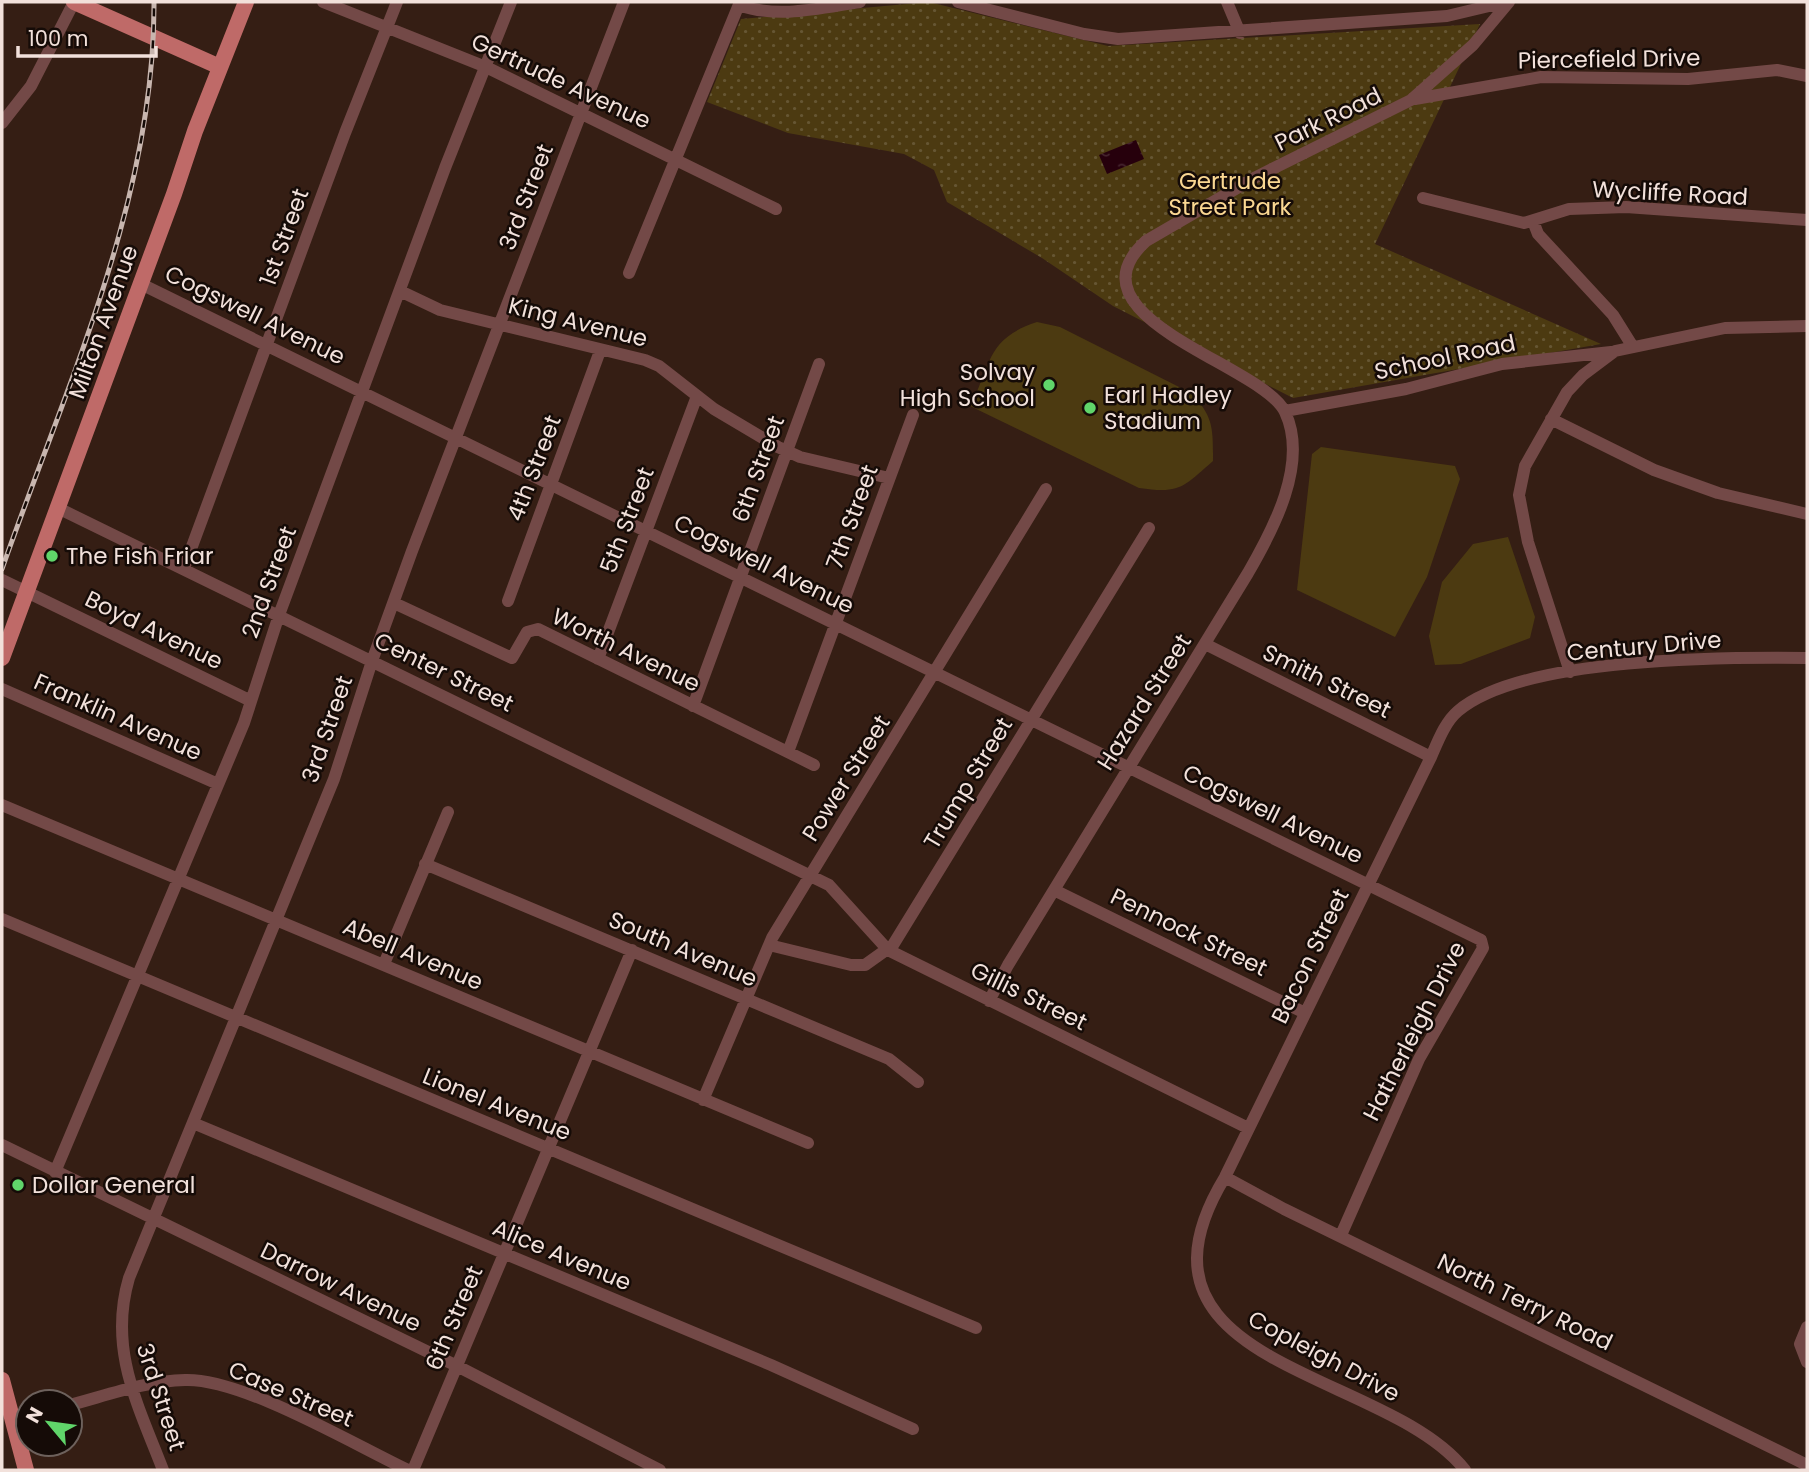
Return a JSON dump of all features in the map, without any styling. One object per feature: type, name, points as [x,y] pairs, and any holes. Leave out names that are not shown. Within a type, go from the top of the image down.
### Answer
[{"type":"main road","points":[[74,2],[220,67]]},
{"type":"main road","name":"Milton Avenue","points":[[2,658],[246,2]]},
{"type":"main road","points":[[2,1380],[14,1405]]},
{"type":"street","points":[[2,123],[31,86],[74,2]]},
{"type":"street","name":"Gertrude Avenue","points":[[323,2],[486,66],[776,209]]},
{"type":"street","name":"1st Street","points":[[184,568],[397,2]]},
{"type":"street","name":"2nd Street","points":[[55,1172],[243,723],[279,615],[510,2]]},
{"type":"street","name":"3rd Street","points":[[163,1470],[131,1388],[120,1337],[129,1278],[278,920],[348,742],[372,661],[624,2]]},
{"type":"street","points":[[629,273],[740,4],[756,11],[783,12],[860,2]]},
{"type":"street","points":[[958,2],[985,5],[1084,34],[1118,39],[1240,33],[1463,14],[1508,2]]},
{"type":"street","points":[[1227,2],[1240,33]]},
{"type":"street","name":"Park Road","points":[[1284,411],[1265,393],[1164,330],[1137,307],[1129,294],[1127,276],[1132,256],[1146,241],[1256,177],[1411,100],[1473,45],[1508,2]]},
{"type":"street","name":"Piercefield Drive","points":[[1411,100],[1541,77],[1689,79],[1777,70],[1807,76]]},
{"type":"street","name":"Wycliffe Road","points":[[1423,198],[1461,206],[1510,222],[1533,221],[1569,209],[1626,207],[1807,220]]},
{"type":"street","points":[[1533,221],[1538,234],[1613,315],[1633,347]]},
{"type":"street","name":"Cogswell Avenue","points":[[141,284],[363,390],[1426,912]]},
{"type":"street","name":"King Avenue","points":[[400,291],[440,310],[500,323],[659,366],[697,396],[787,452],[889,478]]},
{"type":"street","points":[[1570,672],[1520,509],[1522,477],[1551,419],[1583,374],[1615,352],[1725,328],[1807,326]]},
{"type":"street","name":"4th Street","points":[[508,601],[600,351]]},
{"type":"street","name":"School Road","points":[[1284,411],[1406,389],[1511,363],[1615,352]]},
{"type":"street","name":"6th Street","points":[[693,706],[819,365]]},
{"type":"street","name":"5th Street","points":[[598,659],[697,396]]},
{"type":"street","name":"Hazard Street","points":[[989,1000],[1265,545],[1285,494],[1291,443],[1284,411]]},
{"type":"street","name":"7th Street","points":[[788,752],[913,415]]},
{"type":"street","points":[[1551,419],[1654,470],[1718,493],[1807,514]]},
{"type":"street","name":"Power Street","points":[[703,1100],[769,945],[1046,489]]},
{"type":"street","name":"Center Street","points":[[58,508],[810,876]]},
{"type":"street","name":"Trump Street","points":[[769,945],[851,965],[865,965],[888,950],[902,933],[1149,527]]},
{"type":"street","name":"Boyd Avenue","points":[[2,580],[249,700]]},
{"type":"street","name":"Worth Avenue","points":[[394,603],[512,658],[530,629],[538,629],[814,765]]},
{"type":"street","name":"Smith Street","points":[[1205,644],[1431,757]]},
{"type":"street","name":"Century Drive","points":[[1488,694],[1570,672],[1661,661],[1807,658]]},
{"type":"street","name":"Franklin Avenue","points":[[2,689],[218,784]]},
{"type":"street","name":"Bacon Street","points":[[1225,1177],[1431,757],[1456,713],[1488,694]]},
{"type":"street","name":"Abell Avenue","points":[[2,804],[808,1143]]},
{"type":"street","points":[[384,964],[448,812]]},
{"type":"street","name":"South Avenue","points":[[425,864],[889,1059],[918,1082]]},
{"type":"street","name":"Gillis Street","points":[[810,876],[829,885],[888,950],[1248,1128]]},
{"type":"street","name":"Pennock Street","points":[[1054,890],[1305,1013]]},
{"type":"street","name":"Hatherleigh Drive","points":[[1340,1235],[1403,1093],[1483,948],[1481,940],[1426,912]]},
{"type":"street","name":"Lionel Avenue","points":[[2,919],[976,1328]]},
{"type":"street","name":"6th Street","points":[[413,1470],[632,950]]},
{"type":"street","name":"Alice Avenue","points":[[192,1123],[771,1365],[913,1429]]},
{"type":"street","name":"Darrow Avenue","points":[[2,1145],[457,1366],[660,1470]]},
{"type":"street","name":"North Terry Road","points":[[1225,1177],[1807,1465]]},
{"type":"street","name":"Copleigh Drive","points":[[1225,1177],[1206,1207],[1199,1228],[1199,1259],[1205,1292],[1225,1325],[1237,1337],[1290,1367],[1415,1426],[1445,1446],[1465,1470]]},
{"type":"street","points":[[1807,1327],[1800,1344],[1807,1362]]},
{"type":"street","name":"Case Street","points":[[84,1401],[163,1381],[217,1383],[251,1395],[408,1470]]},
{"type":"green space","name":"Gertrude Street Park","points":[[929,2],[1108,46],[1480,24],[1375,244],[1601,344],[1293,398],[1113,306],[1042,258],[947,202],[934,170],[904,154],[788,133],[707,102],[741,19]]},
{"type":"green space","name":"Earl Hadley Stadium","points":[[1037,322],[1060,327],[1191,393],[1204,409],[1211,424],[1213,461],[1187,483],[1173,489],[1139,488],[970,406],[999,345],[1020,329]]},
{"type":"green space","points":[[1321,447],[1455,466],[1460,479],[1427,577],[1395,637],[1297,590],[1312,454]]},
{"type":"green space","points":[[1508,537],[1535,617],[1530,638],[1461,664],[1435,665],[1429,636],[1442,582],[1473,544]]},
{"type":"water","points":[[1136,140],[1144,159],[1107,174],[1099,155]]},
{"type":"railway","points":[[2,569],[78,361],[123,220],[140,148],[150,75],[154,2]]},
{"type":"place","name":"Solvay High School","points":[[1049,385]]},
{"type":"place","name":"Earl Hadley Stadium","points":[[1090,408]]},
{"type":"place","name":"The Fish Friar","points":[[52,556]]},
{"type":"place","name":"Dollar General","points":[[18,1185]]}]
